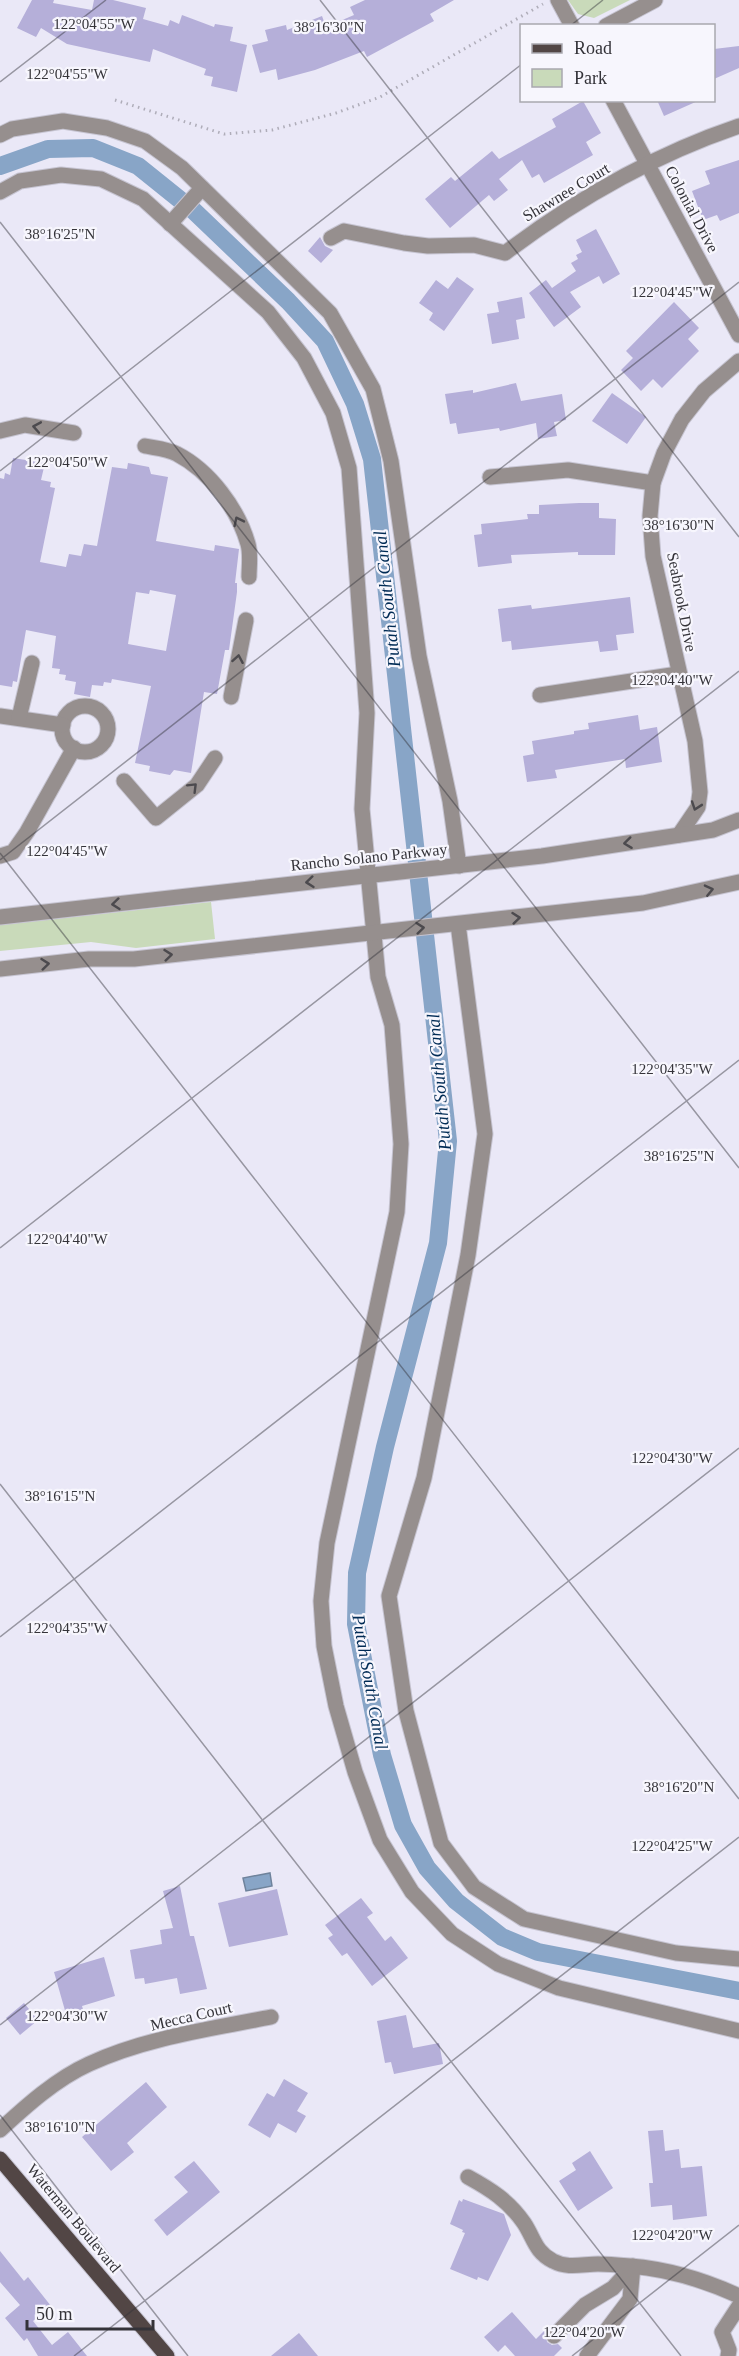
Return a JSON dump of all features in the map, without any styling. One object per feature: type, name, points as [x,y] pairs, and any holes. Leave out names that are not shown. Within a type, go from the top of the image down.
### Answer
[{"type":"main road","name":"Waterman Boulevard","points":[[0,2159],[167,2356]]},
{"type":"street","points":[[558,0],[571,24]]},
{"type":"street","points":[[610,24],[655,0]]},
{"type":"street","name":"Colonial Drive","points":[[614,102],[739,335]]},
{"type":"street","points":[[0,135],[12,129],[63,121],[107,128],[145,141],[182,168],[200,190],[330,313],[373,389],[391,461],[419,656],[450,801],[459,866]]},
{"type":"street","name":"Shawnee Court","points":[[331,238],[344,231],[404,243],[428,246],[474,245],[505,253],[540,226],[648,166],[697,140],[739,126]]},
{"type":"street","points":[[0,192],[20,181],[61,175],[101,179],[142,199],[172,221],[268,312],[304,358],[333,413],[349,468],[367,713],[362,809],[368,875],[380,932],[378,977],[392,1025],[401,1144],[397,1212],[327,1544],[321,1601],[324,1646],[332,1686],[355,1773],[380,1840],[412,1892],[452,1934],[498,1964],[559,1988],[739,2031]]},
{"type":"street","points":[[172,221],[200,190]]},
{"type":"street","name":"Seabrook Drive","points":[[679,835],[698,807],[700,792],[696,774],[695,741],[653,556],[650,516],[653,483],[664,453],[682,419],[704,391],[739,361]]},
{"type":"street","points":[[0,431],[25,425],[75,433]]},
{"type":"street","points":[[145,446],[175,453],[201,471],[220,492],[238,518],[249,546],[249,577]]},
{"type":"street","points":[[490,477],[568,470],[653,483]]},
{"type":"street","points":[[231,697],[246,620]]},
{"type":"street","points":[[19,718],[32,663]]},
{"type":"street","points":[[540,695],[678,674]]},
{"type":"street","points":[[84,706],[99,710],[107,723],[106,738],[96,749],[81,751],[74,748],[65,739],[63,725],[70,712],[84,706]]},
{"type":"street","points":[[0,716],[63,725]]},
{"type":"street","points":[[0,856],[13,852],[27,832],[74,748]]},
{"type":"street","points":[[124,781],[156,818],[197,785],[215,758]]},
{"type":"street","name":"Rancho Solano Parkway","points":[[0,916],[542,856],[713,830],[739,820]]},
{"type":"street","points":[[0,969],[89,959],[134,959],[643,903],[739,882]]},
{"type":"street","points":[[455,925],[485,1134],[468,1255],[424,1478],[389,1596],[406,1711],[441,1843],[474,1887],[524,1918],[676,1953],[739,1959]]},
{"type":"street","name":"Mecca Court","points":[[0,2130],[52,2087],[87,2065],[130,2048],[271,2017]]},
{"type":"street","points":[[468,2177],[497,2193],[524,2223],[536,2249],[554,2262],[575,2267],[597,2264],[673,2272],[712,2284],[739,2296]]},
{"type":"street","points":[[554,2336],[585,2305],[613,2288],[633,2266]]},
{"type":"street","points":[[587,2356],[630,2299],[633,2266]]},
{"type":"street","points":[[728,2356],[729,2350],[722,2332],[739,2306]]},
{"type":"path","points":[[115,100],[224,134],[272,130],[336,113],[380,97],[550,0]]},
{"type":"green space","points":[[568,0],[630,0],[594,18],[578,14]]},
{"type":"green space","points":[[211,902],[215,939],[136,948],[91,942],[0,951],[0,925]]},
{"type":"water","points":[[270,1873],[272,1886],[246,1891],[243,1878]]},
{"type":"building","points":[[32,0],[54,0],[53,3],[92,10],[94,0],[113,0],[146,8],[143,19],[168,26],[170,20],[179,24],[182,15],[214,27],[215,24],[233,27],[230,41],[247,45],[237,92],[211,86],[213,77],[204,75],[206,69],[153,49],[150,62],[67,44],[41,28],[36,37],[17,28]]},
{"type":"building","points":[[365,0],[454,0],[430,14],[434,21],[367,57],[364,51],[315,70],[278,80],[276,69],[260,73],[252,45],[268,41],[265,30],[286,25],[287,30],[322,16],[326,27],[354,15],[350,7]]},
{"type":"building","points":[[739,46],[739,68],[715,79],[715,49]]},
{"type":"building","points":[[584,102],[601,133],[586,142],[593,155],[544,183],[539,174],[532,178],[522,160],[499,179],[508,190],[494,201],[489,195],[450,228],[425,199],[451,177],[455,181],[492,151],[499,159],[556,127],[552,119]]},
{"type":"building","points":[[658,102],[696,102],[664,116]]},
{"type":"building","points":[[739,160],[739,213],[720,221],[717,215],[703,220],[692,191],[710,184],[705,171]]},
{"type":"building","points":[[596,229],[620,274],[603,284],[599,276],[570,292],[581,307],[554,327],[529,293],[546,280],[552,288],[576,271],[571,263],[578,259],[576,255],[582,252],[576,240]]},
{"type":"building","points":[[320,237],[325,246],[333,250],[321,263],[308,251]]},
{"type":"building","points":[[457,277],[474,289],[444,331],[429,320],[433,313],[419,303],[436,280],[448,289]]},
{"type":"building","points":[[522,297],[525,318],[516,320],[519,339],[492,344],[487,314],[499,312],[497,302]]},
{"type":"building","points":[[674,302],[699,328],[688,339],[699,351],[662,388],[653,379],[641,391],[621,370],[633,358],[626,351]]},
{"type":"building","points":[[516,383],[521,401],[562,394],[566,420],[554,422],[557,436],[538,439],[536,423],[500,431],[499,428],[458,434],[456,423],[450,424],[445,394],[473,390],[473,393]]},
{"type":"building","points":[[612,393],[646,417],[627,444],[592,421]]},
{"type":"building","points":[[13,458],[45,463],[41,480],[51,482],[50,487],[55,488],[40,562],[66,567],[69,554],[81,556],[84,544],[97,546],[112,467],[127,469],[128,463],[149,467],[151,474],[168,477],[156,541],[214,551],[215,545],[239,549],[235,583],[237,583],[237,592],[229,650],[225,650],[217,694],[204,692],[191,773],[174,770],[170,775],[149,771],[150,766],[135,763],[151,686],[112,679],[111,683],[104,682],[103,686],[92,685],[90,697],[74,694],[76,682],[65,680],[66,675],[59,674],[60,669],[52,668],[56,636],[26,630],[17,682],[13,681],[12,687],[0,685],[0,478],[4,479],[5,473],[10,475]],"holes":[[[150,590],[176,595],[166,651],[128,644],[136,592],[149,594]]]},
{"type":"building","points":[[599,503],[599,518],[616,519],[615,555],[578,555],[578,552],[511,555],[512,563],[478,567],[474,535],[482,534],[481,524],[528,519],[527,514],[539,514],[539,505]]},
{"type":"building","points":[[630,597],[634,633],[616,635],[618,650],[600,652],[598,641],[512,650],[511,641],[502,642],[498,609],[531,605],[532,609]]},
{"type":"building","points":[[638,715],[640,730],[657,727],[662,762],[626,768],[625,759],[555,770],[557,778],[527,782],[523,756],[534,754],[532,741],[574,734],[574,731],[589,729],[588,723]]},
{"type":"building","points":[[180,1886],[190,1936],[194,1936],[207,1989],[180,1994],[177,1978],[145,1984],[144,1978],[135,1979],[130,1950],[162,1944],[160,1930],[173,1928],[163,1891]]},
{"type":"building","points":[[277,1889],[288,1935],[229,1947],[218,1903]]},
{"type":"building","points":[[361,1898],[373,1913],[367,1917],[385,1941],[391,1936],[408,1958],[372,1986],[347,1953],[342,1956],[328,1938],[333,1935],[325,1925]]},
{"type":"building","points":[[104,1957],[115,1996],[82,2006],[85,2016],[68,2021],[54,1972]]},
{"type":"building","points":[[24,2003],[38,2020],[20,2035],[6,2018]]},
{"type":"building","points":[[406,2015],[413,2048],[439,2043],[443,2064],[394,2074],[391,2062],[385,2063],[377,2021]]},
{"type":"building","points":[[284,2079],[308,2093],[297,2111],[306,2116],[296,2133],[278,2123],[270,2138],[248,2125],[267,2093],[274,2097]]},
{"type":"building","points":[[146,2082],[167,2107],[127,2143],[134,2152],[111,2171],[82,2137]]},
{"type":"building","points":[[663,2130],[665,2151],[679,2149],[681,2168],[702,2166],[707,2216],[673,2220],[672,2205],[651,2207],[649,2183],[653,2183],[648,2131]]},
{"type":"building","points":[[590,2151],[613,2188],[578,2211],[559,2181],[576,2170],[572,2163]]},
{"type":"building","points":[[194,2161],[220,2192],[167,2236],[154,2220],[188,2192],[174,2177]]},
{"type":"building","points":[[463,2199],[504,2214],[511,2235],[488,2281],[478,2277],[477,2280],[450,2269],[465,2233],[450,2224],[459,2200],[462,2202]]},
{"type":"building","points":[[0,2251],[24,2281],[28,2277],[51,2306],[33,2321],[52,2345],[68,2332],[87,2356],[38,2356],[27,2338],[24,2341],[5,2318],[20,2305],[0,2282]]},
{"type":"building","points":[[512,2312],[536,2339],[545,2330],[547,2342],[552,2345],[558,2344],[562,2348],[554,2356],[515,2356],[505,2345],[498,2352],[484,2337]]},
{"type":"building","points":[[299,2333],[318,2356],[271,2356]]},
{"type":"waterway","name":"Putah South Canal","points":[[0,166],[48,149],[93,148],[138,166],[194,211],[288,301],[325,341],[355,404],[372,459],[448,1141],[438,1243],[385,1447],[357,1573],[356,1624],[382,1755],[403,1825],[427,1868],[456,1901],[502,1937],[538,1952],[739,1991]]}]
